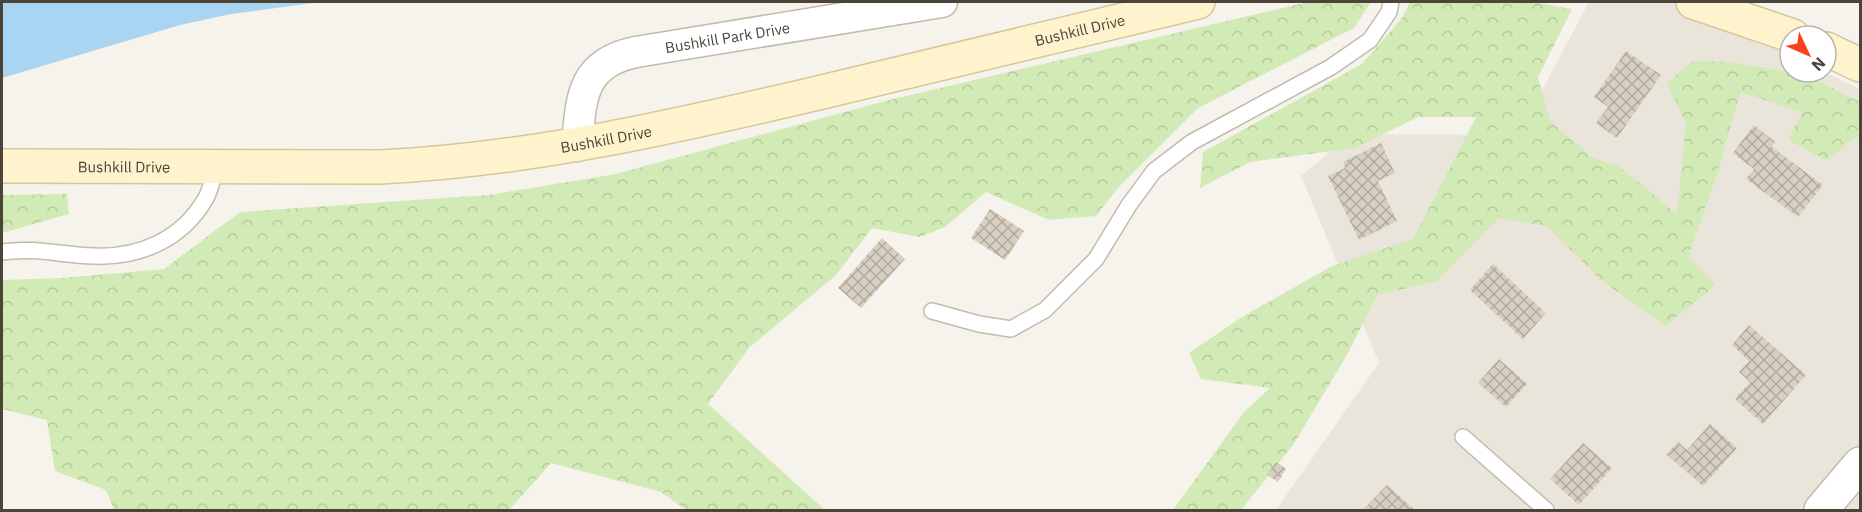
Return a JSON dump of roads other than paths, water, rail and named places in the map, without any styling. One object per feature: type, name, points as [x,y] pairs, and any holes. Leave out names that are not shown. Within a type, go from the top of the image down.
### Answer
[{"type":"main road","name":"Bushkill Drive","points":[[2,166],[327,168],[431,165],[578,146],[708,119],[1198,2]]},
{"type":"main road","points":[[1693,2],[1778,31]]},
{"type":"main road","points":[[1838,54],[1860,64]]},
{"type":"street","name":"Bushkill Park Drive","points":[[578,146],[580,104],[586,87],[592,75],[614,58],[636,52],[942,2]]},
{"type":"street","points":[[1821,510],[1860,464]]},
{"type":"lane","points":[[932,311],[979,324],[1011,329],[1045,310],[1096,259],[1129,205],[1154,171],[1192,142],[1331,67],[1370,40],[1389,12],[1391,2]]},
{"type":"lane","points":[[2,252],[48,250],[91,256],[125,256],[158,245],[186,223],[200,206],[206,197],[216,167]]},
{"type":"lane","points":[[1463,437],[1546,510]]},
{"type":"water","points":[[2,2],[320,2],[231,14],[180,25],[2,78]]}]
